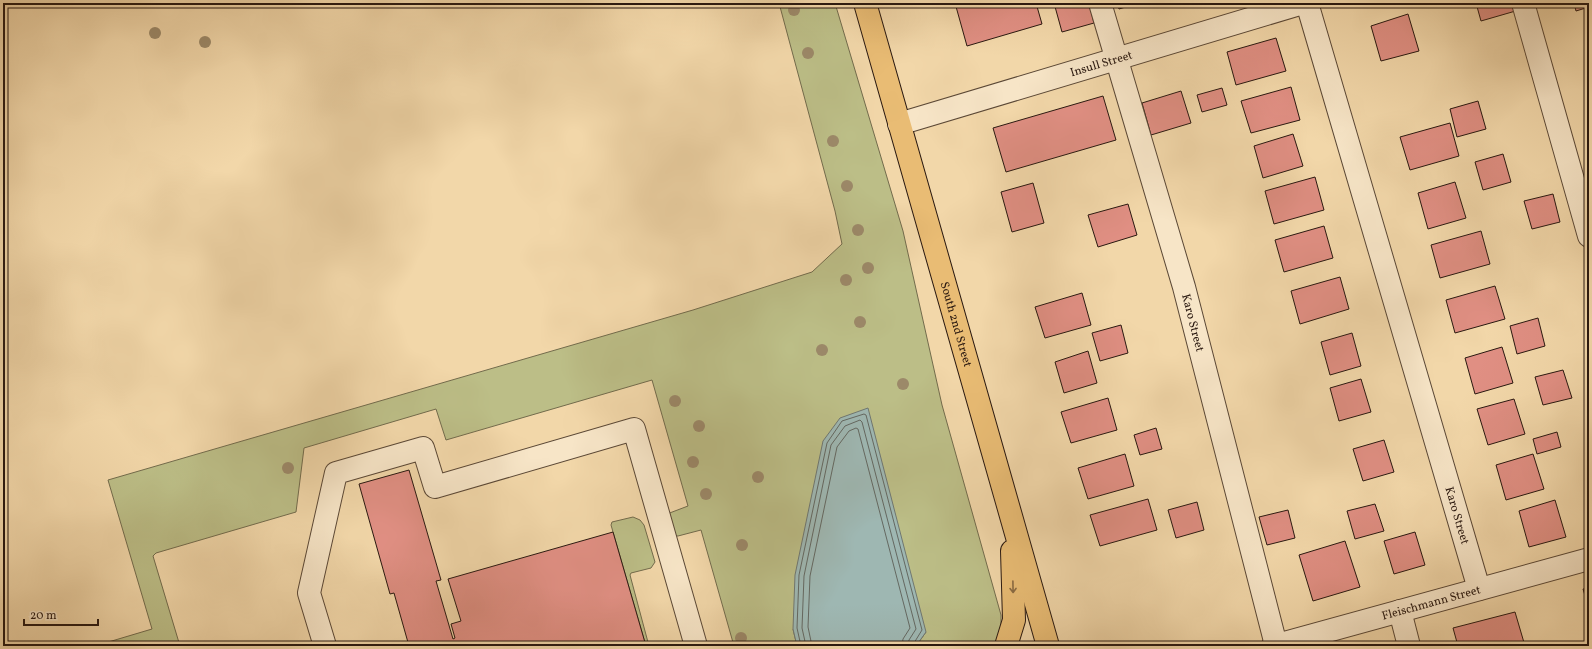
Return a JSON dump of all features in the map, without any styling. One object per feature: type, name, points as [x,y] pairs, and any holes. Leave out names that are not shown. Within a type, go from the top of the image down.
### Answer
[{"type":"main road","name":"South 2nd Street","points":[[865,3],[1048,646]]},
{"type":"main road","points":[[1006,646],[1014,620],[1011,520]]},
{"type":"street","name":"Karo Street","points":[[1100,3],[1184,288],[1274,646]]},
{"type":"street","name":"Insull Street","points":[[899,124],[1303,3]]},
{"type":"street","name":"Karo Street","points":[[1307,3],[1479,589]]},
{"type":"street","points":[[1523,3],[1589,236]]},
{"type":"street","points":[[325,646],[310,594],[336,473],[423,448],[435,487],[634,429],[696,646]]},
{"type":"street","name":"Fleischmann Street","points":[[1274,646],[1589,559]]},
{"type":"street","points":[[1400,611],[1409,646]]},
{"type":"green space","points":[[779,3],[835,3],[903,231],[942,405],[1001,615],[1001,627],[996,646],[916,646],[926,632],[793,629],[797,646],[734,646],[701,530],[675,536],[667,514],[688,506],[652,380],[446,440],[436,409],[304,448],[296,512],[156,553],[153,556],[180,646],[95,646],[152,629],[108,480],[693,310],[812,272],[842,244],[835,211]]},
{"type":"green space","points":[[633,517],[640,520],[644,525],[655,562],[651,568],[631,573],[630,575],[649,646],[646,646],[611,525],[612,522]]},
{"type":"water","points":[[868,408],[926,632],[916,646],[797,646],[793,629],[795,575],[823,441],[840,418]]},
{"type":"building","points":[[955,3],[1036,3],[1042,24],[967,46]]},
{"type":"building","points":[[1054,3],[1089,3],[1094,23],[1062,32]]},
{"type":"building","points":[[1117,3],[1139,3],[1119,9]]},
{"type":"building","points":[[1476,3],[1517,3],[1519,10],[1481,21]]},
{"type":"building","points":[[1574,3],[1589,3],[1589,7],[1576,11]]},
{"type":"building","points":[[1408,14],[1419,51],[1381,61],[1371,26]]},
{"type":"building","points":[[1276,38],[1286,71],[1236,85],[1227,52]]},
{"type":"building","points":[[1291,87],[1300,120],[1251,133],[1241,101]]},
{"type":"building","points":[[1222,88],[1227,105],[1202,112],[1197,95]]},
{"type":"building","points":[[1181,91],[1191,123],[1151,135],[1142,103]]},
{"type":"building","points":[[1103,96],[1116,140],[1006,172],[993,128]]},
{"type":"building","points":[[1478,101],[1486,129],[1457,137],[1450,109]]},
{"type":"building","points":[[1450,123],[1459,156],[1410,170],[1400,137]]},
{"type":"building","points":[[1293,134],[1303,166],[1263,178],[1254,146]]},
{"type":"building","points":[[1503,154],[1511,182],[1483,190],[1475,162]]},
{"type":"building","points":[[1315,177],[1324,210],[1274,224],[1265,191]]},
{"type":"building","points":[[1455,182],[1466,218],[1428,229],[1418,193]]},
{"type":"building","points":[[1033,183],[1044,223],[1012,232],[1001,192]]},
{"type":"building","points":[[1553,194],[1560,222],[1532,229],[1524,201]]},
{"type":"building","points":[[1128,204],[1137,235],[1098,247],[1088,215]]},
{"type":"building","points":[[1324,226],[1333,258],[1284,272],[1275,240]]},
{"type":"building","points":[[1481,231],[1490,264],[1440,278],[1431,245]]},
{"type":"building","points":[[1340,277],[1349,309],[1300,324],[1291,291]]},
{"type":"building","points":[[1495,286],[1505,319],[1455,333],[1446,300]]},
{"type":"building","points":[[1082,293],[1091,325],[1045,338],[1035,307]]},
{"type":"building","points":[[1538,318],[1545,346],[1517,354],[1510,326]]},
{"type":"building","points":[[1121,325],[1128,353],[1100,361],[1092,333]]},
{"type":"building","points":[[1352,333],[1361,366],[1330,375],[1321,342]]},
{"type":"building","points":[[1502,347],[1513,383],[1475,394],[1465,358]]},
{"type":"building","points":[[1088,351],[1097,383],[1064,393],[1055,362]]},
{"type":"building","points":[[1563,370],[1572,398],[1543,405],[1535,377]]},
{"type":"building","points":[[1361,379],[1371,412],[1339,421],[1330,388]]},
{"type":"building","points":[[1108,398],[1117,430],[1071,443],[1061,412]]},
{"type":"building","points":[[1514,399],[1525,434],[1488,445],[1477,409]]},
{"type":"building","points":[[1156,428],[1162,449],[1140,455],[1134,435]]},
{"type":"building","points":[[1557,432],[1561,447],[1537,454],[1533,439]]},
{"type":"building","points":[[1384,440],[1394,472],[1363,481],[1353,449]]},
{"type":"building","points":[[1125,454],[1134,486],[1088,499],[1078,468]]},
{"type":"building","points":[[1533,454],[1544,489],[1506,500],[1496,465]]},
{"type":"building","points":[[409,470],[441,580],[436,581],[453,639],[455,638],[451,624],[461,621],[448,579],[613,532],[646,646],[409,646],[394,593],[390,594],[359,484]]},
{"type":"building","points":[[1148,499],[1157,530],[1100,546],[1090,515]]},
{"type":"building","points":[[1555,500],[1566,537],[1529,547],[1519,511]]},
{"type":"building","points":[[1197,502],[1204,530],[1176,538],[1168,510]]},
{"type":"building","points":[[1375,504],[1384,531],[1355,539],[1347,511]]},
{"type":"building","points":[[1288,510],[1295,538],[1267,545],[1259,517]]},
{"type":"building","points":[[1415,532],[1425,565],[1394,574],[1384,541]]},
{"type":"building","points":[[1345,541],[1360,587],[1313,601],[1299,555]]},
{"type":"building","points":[[1589,588],[1589,609],[1583,589]]},
{"type":"building","points":[[1515,612],[1525,646],[1458,646],[1453,628]]}]
